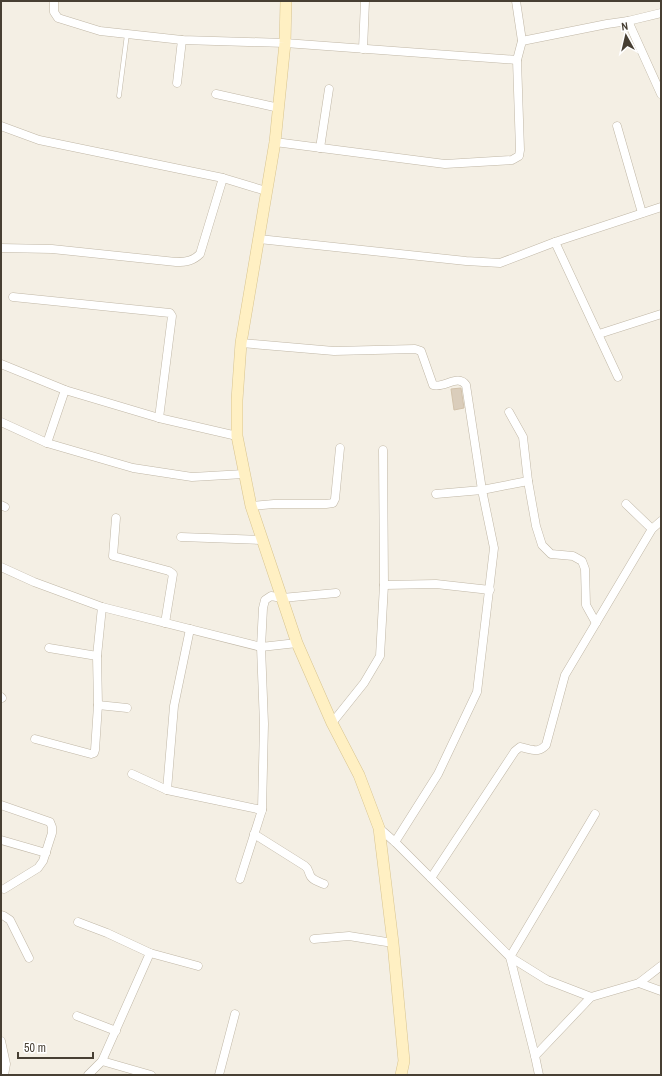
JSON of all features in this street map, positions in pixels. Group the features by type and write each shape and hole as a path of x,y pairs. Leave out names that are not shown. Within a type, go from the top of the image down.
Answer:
{"main road":[{"path":"286,1 285,43 275,142 241,343 237,400 237,436 251,506 297,643 332,723 359,775 379,828 393,942 404,1060 401,1075"}],"street":[{"path":"54,1 54,12 58,18 100,31 182,40 285,43 517,60"},
{"path":"363,49 365,1"},
{"path":"275,142 445,164 512,160 519,156 517,60 522,41 516,1"},
{"path":"522,41 661,14"},
{"path":"628,21 661,94"},
{"path":"177,83 182,40"},
{"path":"320,148 329,89"},
{"path":"216,94 278,108"},
{"path":"1,126 39,140 223,178 266,191"},
{"path":"617,126 642,213"},
{"path":"1,248 52,249 176,262 185,262 195,259 200,254 223,178"},
{"path":"259,239 466,261 500,263 555,242 661,207"},
{"path":"555,242 618,377"},
{"path":"13,297 170,313 172,316 159,418"},
{"path":"599,334 661,314"},
{"path":"241,343 334,351 415,349 421,351 433,385 437,386 459,380 464,381 466,385 482,490 494,548 478,692 438,774 395,842"},
{"path":"1,364 64,390 159,418 237,436"},
{"path":"47,443 64,390"},
{"path":"509,412 523,437 528,481 536,526 542,544 551,554 573,556 582,561 585,569 586,605 596,623"},
{"path":"1,422 47,443 133,468 192,477 244,474"},
{"path":"251,506 333,503 335,499 340,448"},
{"path":"332,723 364,683 380,656 384,585 384,450"},
{"path":"436,494 482,490 528,481"},
{"path":"626,504 652,529"},
{"path":"116,518 113,556 170,571 173,574 165,623"},
{"path":"431,878 515,751 520,747 537,750 542,749 546,745 565,675 652,529 661,521"},
{"path":"181,537 262,540"},
{"path":"1,568 102,607 165,623 261,647 297,643"},
{"path":"384,585 436,584 490,590"},
{"path":"240,879 262,810 264,724 261,647 263,608 265,600 272,596 282,598 336,593"},
{"path":"35,739 91,754 94,753 98,705 97,656 102,607"},
{"path":"167,790 174,706 190,629"},
{"path":"50,648 97,656"},
{"path":"98,705 127,708"},
{"path":"132,774 167,790 262,810"},
{"path":"1,806 50,822 52,827 52,833 46,853 38,868 4,889"},
{"path":"539,1075 536,1056 510,957 595,814"},
{"path":"379,828 395,842 510,957 547,980 591,997"},
{"path":"254,834 306,866 312,879 324,884"},
{"path":"1,840 46,853"},
{"path":"1,915 10,920 30,958"},
{"path":"78,922 107,933 150,954 198,966"},
{"path":"314,939 349,936 393,942"},
{"path":"88,1075 102,1061 150,954"},
{"path":"536,1056 591,997 639,983 661,966"},
{"path":"639,983 661,991"},
{"path":"219,1075 235,1014"},
{"path":"77,1016 116,1031"},
{"path":"1,1041 6,1064 4,1075"},
{"path":"102,1061 151,1075"}],"lane":[{"path":"119,96 127,34"}],"building":[{"path":"461,388 464,408 454,410 451,389"}]}
